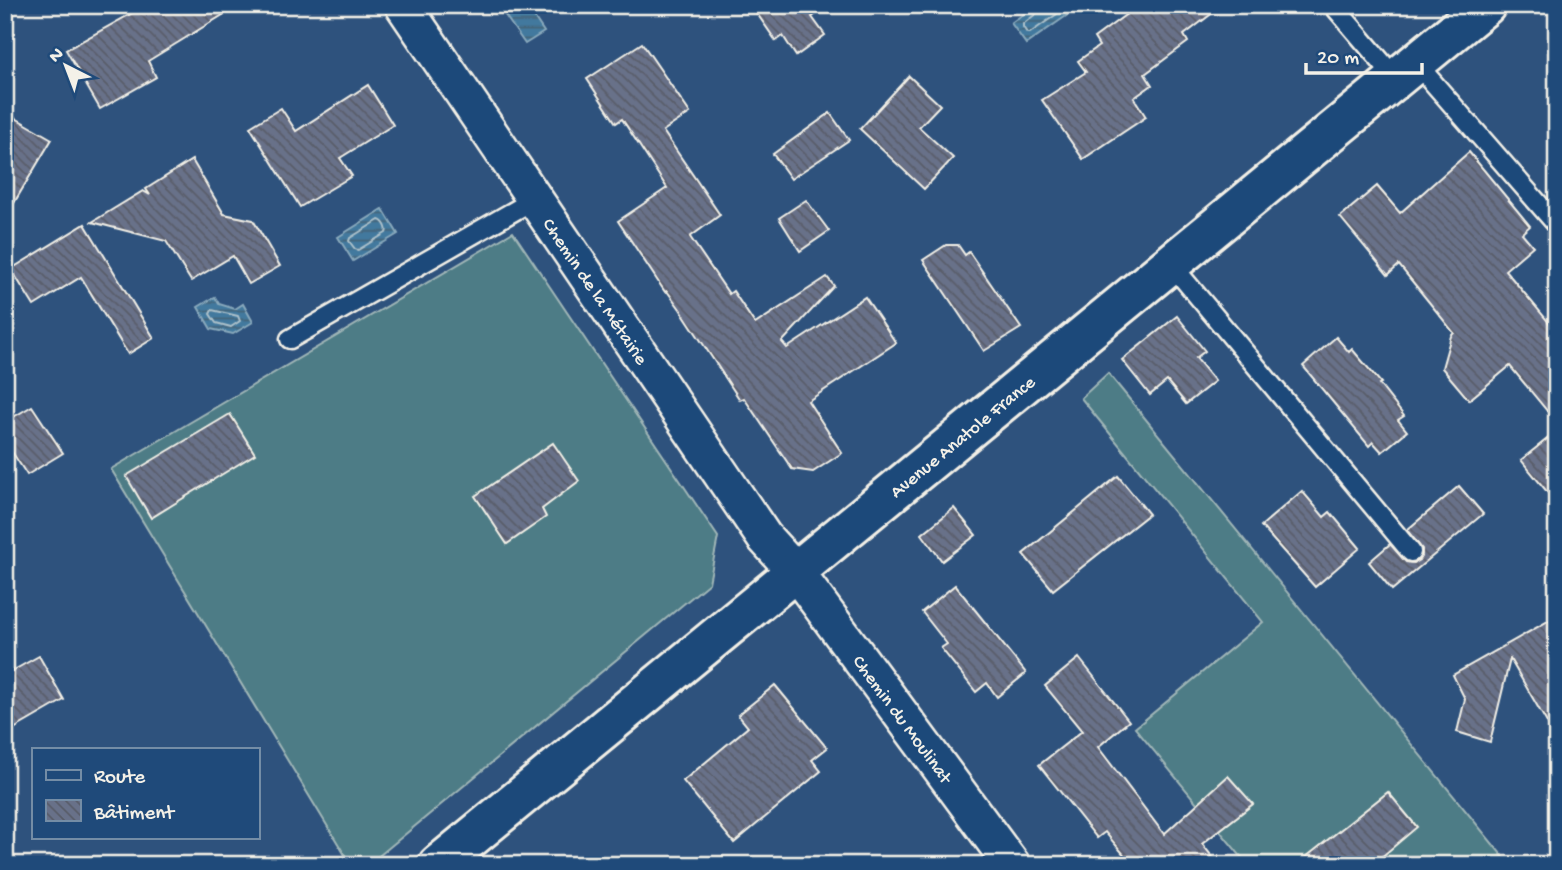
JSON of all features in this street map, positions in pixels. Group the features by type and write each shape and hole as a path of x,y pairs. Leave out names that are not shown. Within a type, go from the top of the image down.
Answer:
{"street":[{"name":"Chemin de la Métairie","path":"403,5 764,537 795,571"},
{"name":"Avenue Anatole France","path":"438,865 1486,5"},
{"name":"Chemin du Moulinat","path":"795,571 1012,865"}],"lane":[{"path":"1333,5 1406,71 1557,225"},
{"path":"290,339 535,199"},
{"path":"1171,264 1411,552"}],"green space":[{"path":"513,232 718,537 709,583 368,865 351,865 111,469"},
{"path":"1108,373 1510,865 1248,865 1135,728 1263,622 1081,398"}],"water":[{"path":"498,5 526,5 544,32 525,44"},
{"path":"1036,5 1063,5 1069,14 1026,44 1011,23"},
{"path":"383,209 398,234 353,261 338,237"},
{"path":"215,297 219,304 235,309 243,304 253,322 233,334 211,329 198,307"}],"building":[{"path":"147,5 239,5 148,61 156,77 100,109 66,50"},
{"path":"751,5 830,5 812,17 825,35 796,56 783,36 776,41"},
{"path":"1139,5 1223,5 1184,35 1188,42 1145,74 1152,85 1134,98 1146,117 1083,159 1042,100 1086,72 1078,61 1099,46 1094,38"},
{"path":"642,43 690,113 663,131 720,215 690,237 729,294 733,291 755,324 827,277 834,286 782,342 787,348 865,297 896,343 808,401 842,453 813,472 792,469 744,398 740,400 618,221 667,188 622,119 616,123 587,79"},
{"path":"909,76 940,105 919,127 953,158 924,189 860,129"},
{"path":"368,85 393,125 340,158 352,176 300,207 250,127 281,108 296,131"},
{"path":"5,112 52,139 5,218"},
{"path":"830,113 849,140 791,179 773,154"},
{"path":"1469,152 1530,226 1522,233 1533,246 1505,270 1557,332 1557,423 1510,366 1469,400 1442,368 1454,333 1399,265 1388,275 1340,217 1377,186 1400,213"},
{"path":"192,160 224,214 253,220 280,266 249,284 233,256 191,281 166,241 92,222 143,191 150,195 146,189"},
{"path":"806,200 829,231 800,251 779,218"},
{"path":"85,224 154,338 128,354 81,277 34,306 11,269"},
{"path":"946,245 958,245 965,255 969,252 1021,328 984,351 923,260"},
{"path":"1177,316 1205,351 1196,358 1215,381 1186,404 1167,381 1150,395 1122,360"},
{"path":"1336,337 1349,352 1352,349 1404,416 1398,420 1407,431 1382,452 1373,442 1369,446 1303,366"},
{"path":"32,406 63,453 27,475 5,441 5,422"},
{"path":"230,414 255,454 151,518 126,476"},
{"path":"1557,431 1557,504 1521,460"},
{"path":"553,443 579,481 542,509 546,517 507,544 475,496"},
{"path":"1118,476 1149,514 1053,590 1023,554"},
{"path":"1459,486 1483,514 1392,590 1369,562 1390,544 1406,562 1414,563 1419,560 1422,549 1407,530"},
{"path":"1302,491 1324,517 1330,512 1360,548 1315,587 1261,526"},
{"path":"954,508 976,535 942,561 922,534"},
{"path":"955,585 1026,673 997,697 987,683 976,692 941,648 947,644 922,612"},
{"path":"1557,616 1557,740 1510,659 1490,742 1457,732 1465,699 1453,675"},
{"path":"39,656 64,700 5,734 5,675"},
{"path":"1079,658 1129,721 1098,747 1164,834 1228,776 1253,804 1202,844 1219,865 1130,865 1105,832 1097,838 1039,765 1082,731 1045,686"},
{"path":"775,685 827,748 812,760 821,771 734,843 683,781 748,727 738,715"},
{"path":"1388,792 1417,827 1372,865 1296,865"}]}
